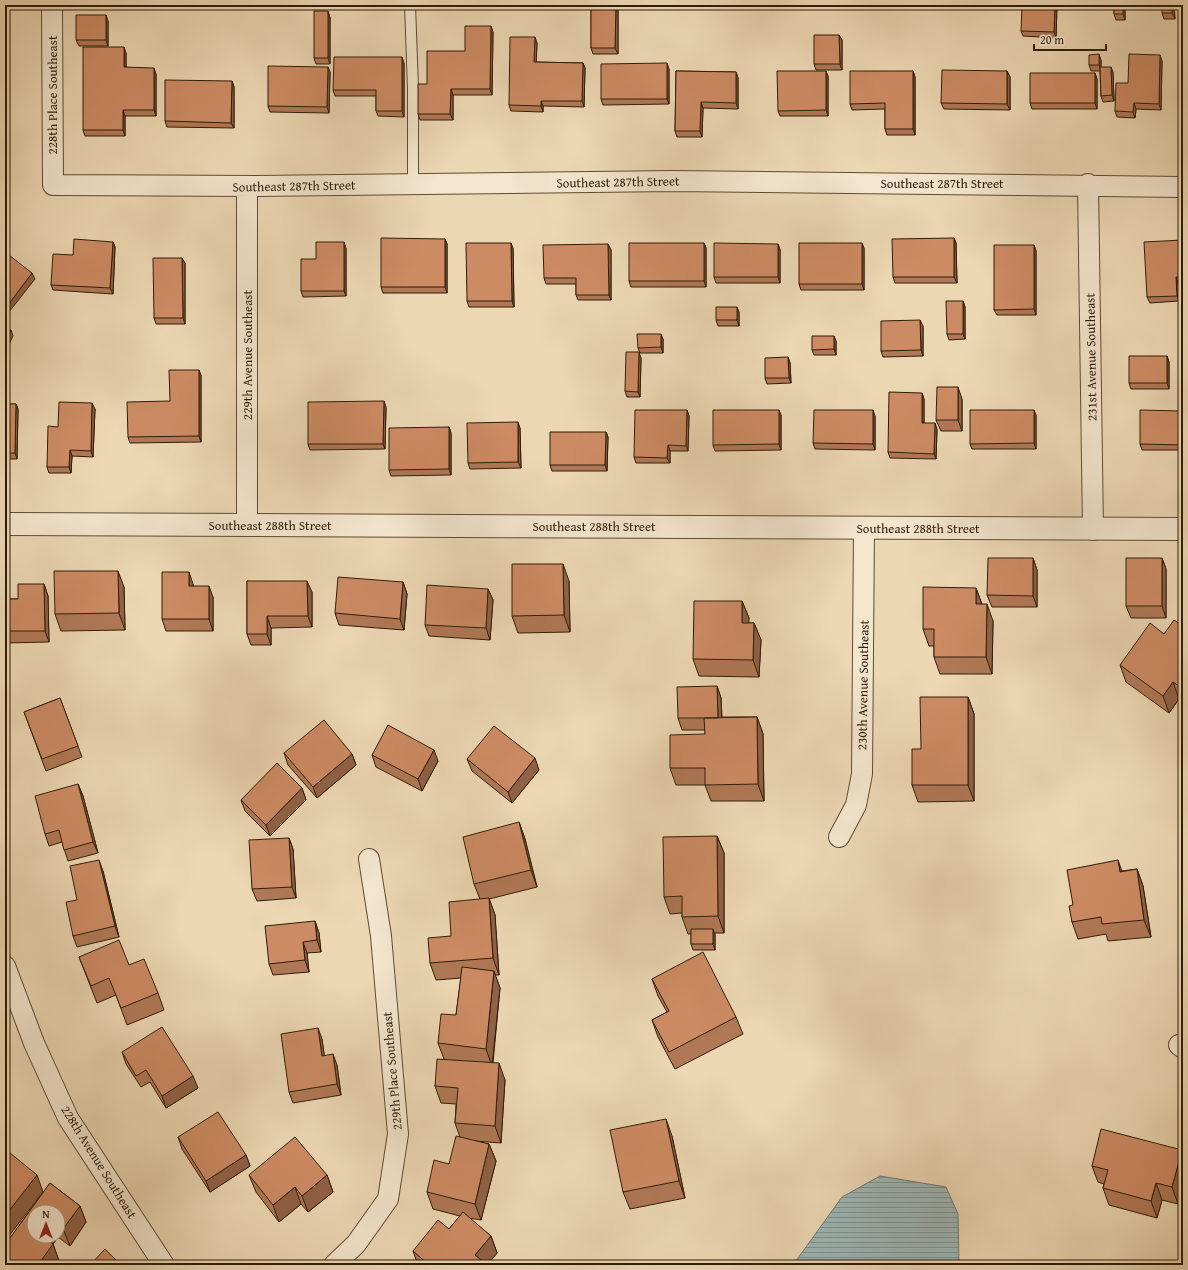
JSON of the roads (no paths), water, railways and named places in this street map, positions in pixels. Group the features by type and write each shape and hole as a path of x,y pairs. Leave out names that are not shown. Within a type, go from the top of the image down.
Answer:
{"street":[{"name":"228th Place Southeast","path":"52,5 53,186"},
{"name":"Southeast 287th Street","path":"53,186 246,186 673,181 1088,184 1183,187"},
{"name":"231st Avenue Southeast","path":"1088,184 1093,530"},
{"name":"229th Avenue Southeast","path":"246,186 247,525"},
{"name":"Southeast 288th Street","path":"5,524 1093,530 1183,529"},
{"name":"230th Avenue Southeast","path":"839,837 856,805 862,774 864,528"},
{"name":"229th Place Southeast","path":"334,1265 356,1244 388,1199 398,1134 381,936 369,859"},
{"name":"228th Avenue Southeast","path":"5,966 34,1043 68,1118 164,1265"}],"lane":[{"path":"410,5 413,89 413,184"}],"water":[{"path":"880,1176 946,1187 958,1214 959,1265 793,1265 842,1197"}]}
